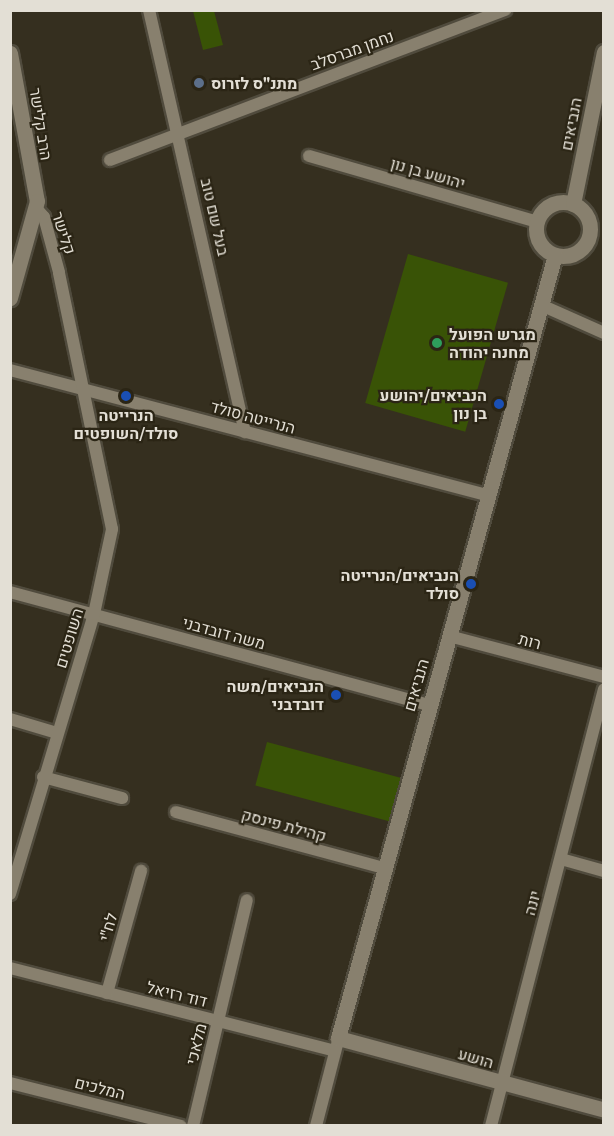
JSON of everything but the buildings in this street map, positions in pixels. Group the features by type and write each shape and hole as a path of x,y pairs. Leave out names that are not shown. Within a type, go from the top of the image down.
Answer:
{"street":[{"name":"בעל שם טוב","path":"149,10 244,432"},
{"name":"נחמן מברסלב","path":"110,160 489,13 505,10"},
{"name":"הנביאים","path":"573,204 599,94 603,52"},
{"name":"הרב קלישר","path":"10,53 36,204"},
{"name":"יהושע בן נון","path":"309,156 537,222"},
{"name":"קלישר","path":"36,204 44,218 59,272 79,388"},
{"path":"10,298 36,204"},
{"path":"573,204 596,225 580,250 555,255 538,239 537,222 548,207 573,204"},
{"name":"הנביאים","path":"316,1125 384,868 555,255"},
{"path":"541,305 603,333"},
{"name":"הנרייטה סולד","path":"10,370 488,495"},
{"name":"השופטים","path":"10,894 43,777 94,614 112,529 79,388"},
{"name":"משה דובדבני","path":"10,592 429,705"},
{"name":"רות","path":"449,636 603,677"},
{"name":"יונה","path":"491,1125 603,689"},
{"path":"10,719 57,733"},
{"path":"43,777 122,798"},
{"name":"קהילת פינסק","path":"177,813 384,868"},
{"path":"561,859 603,871"},
{"name":"לח\"י","path":"107,993 141,871"},
{"name":"מלאכי","path":"192,1125 247,900"},
{"name":"דוד רזיאל","path":"10,968 218,1021 337,1045"},
{"name":"הושע","path":"337,1045 603,1110"},
{"name":"המלכים","path":"10,1083 181,1125"}],"green space":[{"path":"193,11 214,11 223,45 203,50"},
{"name":"מגרש הפועל מחנה יהודה","path":"408,254 508,283 465,432 365,403"},
{"path":"267,742 409,780 397,824 255,785"}],"place":[{"name":"מתנ\"ס לזרוס","path":"199,83"},
{"name":"מגרש הפועל מחנה יהודה","path":"437,343"},
{"name":"הנרייטה סולד/השופטים","path":"126,396"},
{"name":"הנביאים/יהושע בן נון","path":"499,404"},
{"name":"הנביאים/הנרייטה סולד","path":"471,584"},
{"name":"הנביאים/משה דובדבני","path":"336,695"}]}
